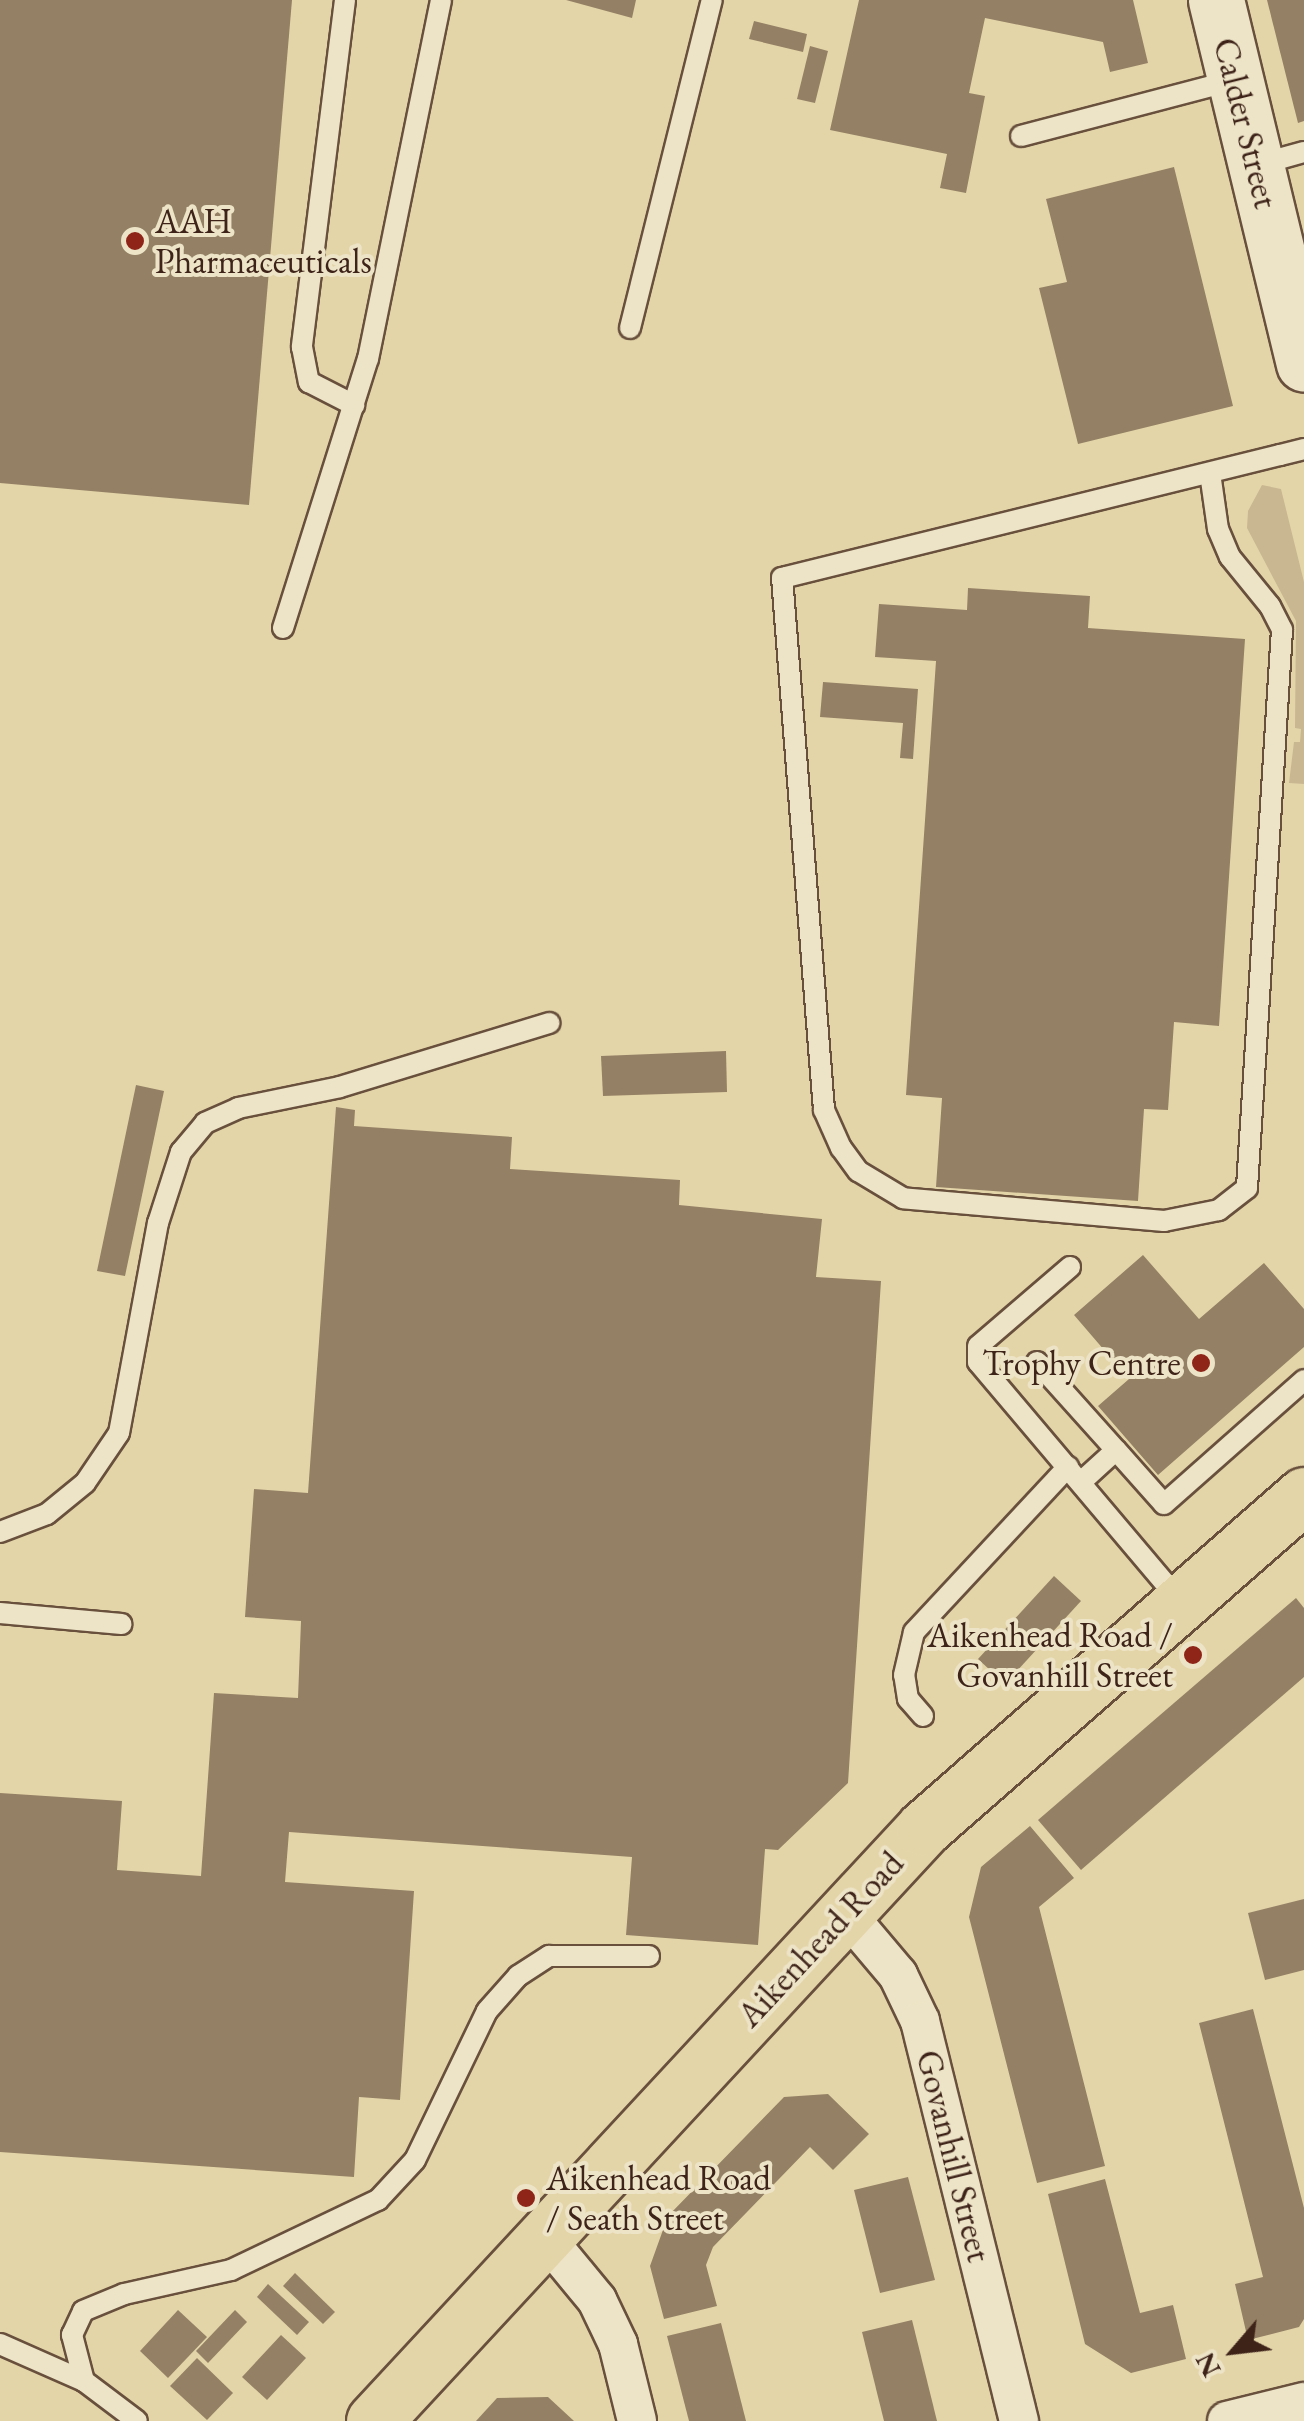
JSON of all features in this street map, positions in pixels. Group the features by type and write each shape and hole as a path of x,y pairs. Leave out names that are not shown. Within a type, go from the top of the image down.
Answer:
{"main road":[{"name":"Calder Street","path":"1216,0 1236,80 1280,159 1304,363"},
{"name":"Aikenhead Road","path":"374,2421 924,1828 1304,1495"}],"street":[{"name":"Govanhill Street","path":"844,1911 898,1975 920,2020 1019,2421"},
{"path":"546,2237 597,2300 618,2344 637,2421"},
{"path":"1228,2421 1304,2402"}],"lane":[{"path":"344,0 302,347 309,382 354,405"},
{"path":"282,628 368,358 442,0"},
{"path":"630,328 712,0"},
{"path":"1021,136 1236,80"},
{"path":"1210,472 1218,529 1230,557 1270,606 1282,630 1247,1188 1219,1210 1164,1220 903,1198 858,1171 824,1110 782,578 1210,472 1304,450"},
{"path":"0,1532 47,1514 84,1483 119,1433 158,1223 181,1152 205,1122 238,1108 340,1087 549,1023"},
{"path":"1070,1267 978,1346 978,1362 1181,1602"},
{"path":"1038,1362 1164,1504 1304,1380"},
{"path":"923,1716 908,1699 904,1675 914,1632 1074,1474 1116,1450"},
{"path":"0,1613 122,1624"},
{"path":"84,2381 72,2335 83,2311 124,2294 231,2270 378,2200 414,2160 486,2011 518,1976 548,1956 649,1956"},
{"path":"0,2344 84,2381 138,2421"}],"shaded area":[{"path":"1262,485 1281,489 1304,582 1304,784 1289,783 1294,742 1300,742 1301,729 1295,728 1296,621 1247,528 1248,511"}],"building":[{"name":"AAH Pharmaceuticals","path":"0,0 292,0 249,505 0,483"},
{"path":"566,0 636,0 632,18"},
{"path":"859,0 1133,0 1148,63 1110,72 1103,42 985,18 969,93 985,96 966,193 940,188 947,154 830,130"},
{"path":"1267,0 1304,0 1304,121 1298,123"},
{"path":"754,21 807,34 803,52 749,39"},
{"path":"810,46 828,51 815,103 797,99"},
{"path":"1174,167 1233,406 1078,444 1039,288 1067,282 1046,199"},
{"path":"968,588 1090,596 1088,628 1245,639 1219,1026 1174,1022 1168,1110 1144,1109 1138,1201 936,1187 942,1098 906,1095 936,661 875,657 879,604 967,610"},
{"path":"823,682 918,689 913,759 900,758 903,723 820,717"},
{"path":"726,1051 727,1092 603,1096 601,1056"},
{"path":"136,1085 164,1091 125,1276 97,1271"},
{"path":"336,1107 355,1110 354,1126 512,1137 510,1169 680,1180 679,1205 822,1219 816,1277 881,1281 848,1783 778,1850 765,1849 758,1945 626,1935 632,1857 289,1832 285,1882 414,1891 400,2100 359,2097 354,2177 0,2152 0,1793 122,1801 117,1870 201,1876 214,1693 298,1698 301,1621 245,1617 254,1489 308,1493"},
{"name":"Trophy Centre","path":"1143,1255 1199,1319 1264,1263 1304,1309 1304,1347 1158,1475 1098,1406 1129,1379 1074,1315"},
{"path":"1054,1576 1081,1601 1005,1684 978,1659"},
{"path":"1296,1598 1304,1608 1304,1677 1081,1870 1038,1820"},
{"path":"1030,1826 1074,1878 1039,1907 1105,2166 1037,2183 969,1917 981,1867"},
{"path":"1304,1899 1304,1970 1265,1980 1248,1913"},
{"path":"1253,2009 1304,2208 1304,2319 1299,2327 1248,2340 1235,2284 1263,2277 1199,2023"},
{"path":"828,2094 869,2134 833,2170 810,2147 713,2247 706,2265 717,2306 664,2319 650,2266 668,2216 784,2097"},
{"path":"908,2177 935,2280 880,2293 854,2190"},
{"path":"1105,2179 1140,2313 1173,2305 1186,2359 1131,2373 1085,2344 1048,2194"},
{"path":"295,2273 335,2312 323,2324 283,2286"},
{"path":"268,2284 309,2322 297,2335 257,2297"},
{"path":"178,2310 207,2337 168,2378 140,2351"},
{"path":"235,2310 247,2322 208,2363 196,2351"},
{"path":"912,2320 937,2421 884,2421 862,2332"},
{"path":"721,2323 746,2421 689,2421 667,2336"},
{"path":"281,2335 306,2358 267,2400 242,2377"},
{"path":"197,2358 233,2393 207,2420 170,2386"},
{"path":"548,2397 574,2421 476,2421 497,2398"}],"place":[{"name":"AAH Pharmaceuticals","path":"135,241"},
{"name":"Trophy Centre","path":"1201,1363"},
{"name":"Aikenhead Road / Govanhill Street","path":"1193,1655"},
{"name":"Aikenhead Road / Seath Street","path":"526,2198"}]}
